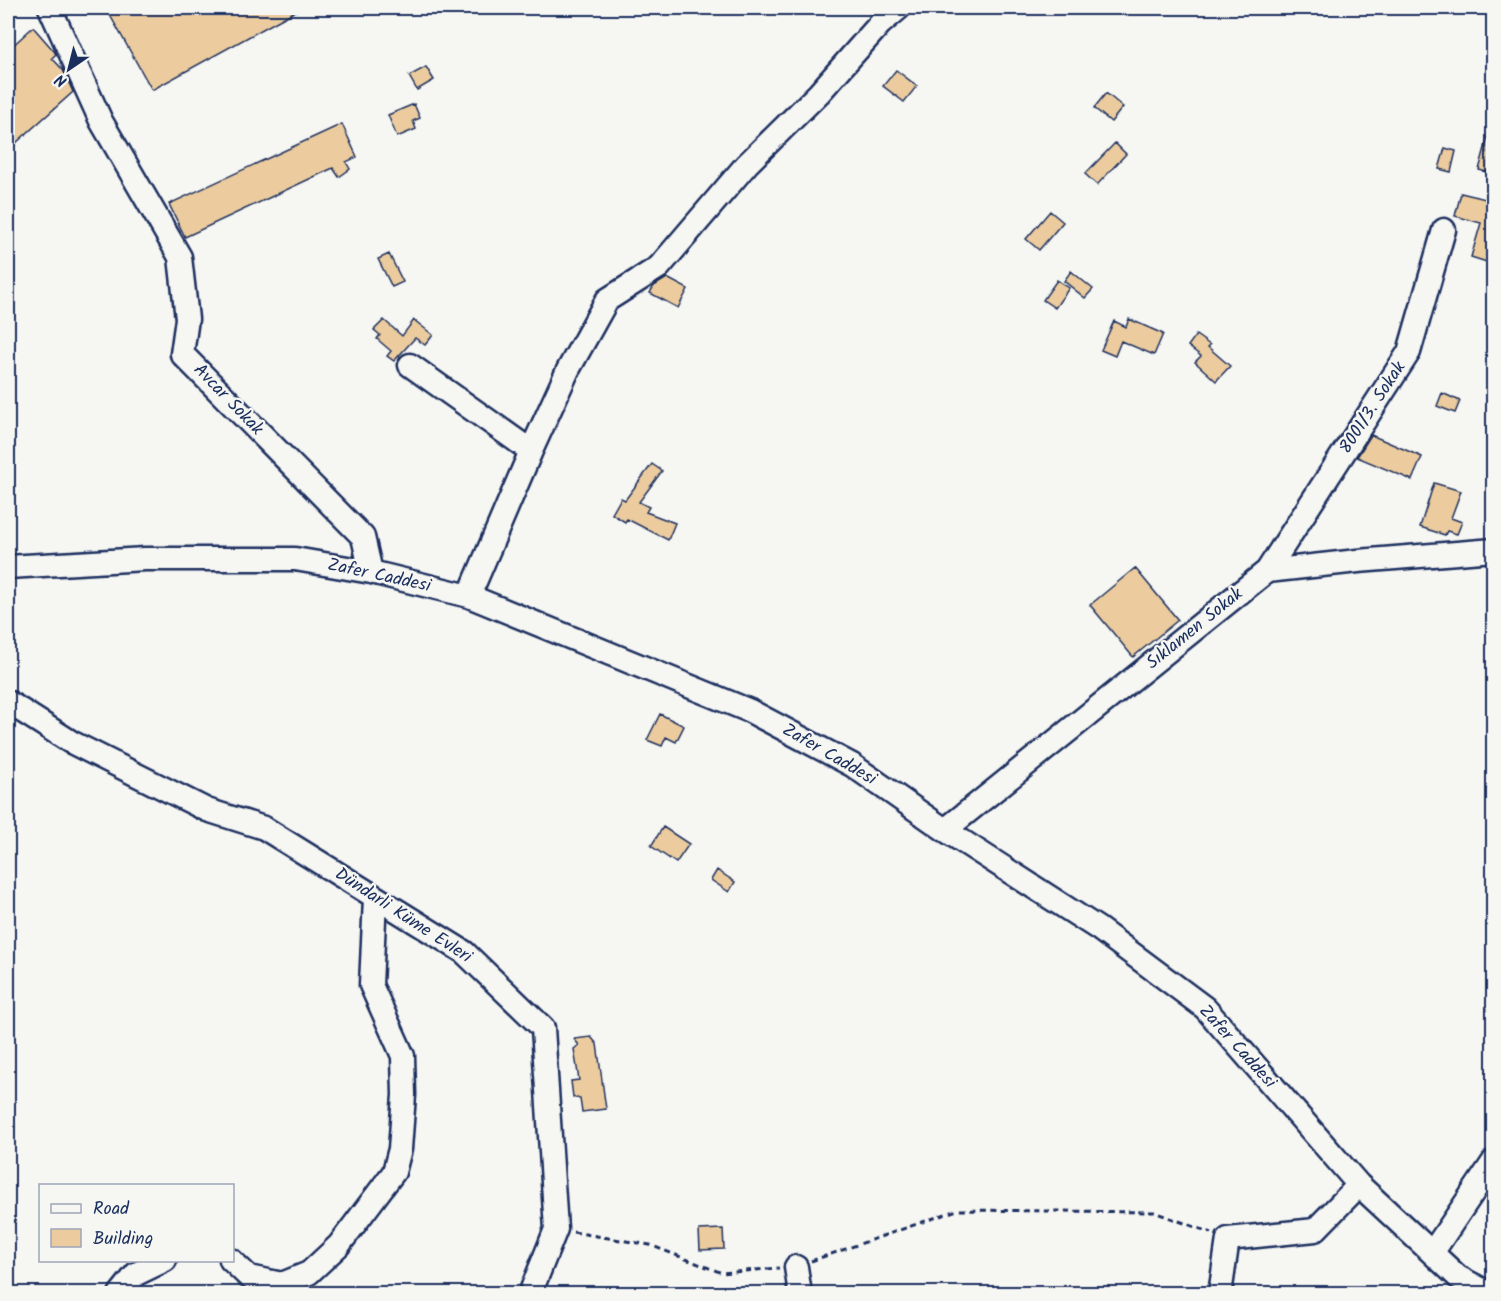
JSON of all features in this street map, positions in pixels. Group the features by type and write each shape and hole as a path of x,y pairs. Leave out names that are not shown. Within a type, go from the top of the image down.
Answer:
{"street":[{"name":"Avcar Sokak","path":"50,8 101,120 180,257 187,319 182,354 363,537 370,572"},
{"path":"469,596 568,370 607,300 659,267 747,164 819,93 880,24 899,8"},
{"name":"8001/3. Sokak","path":"1267,572 1409,352 1444,230"},
{"path":"410,365 531,451"},
{"path":"1267,572 1358,561 1494,550"},
{"name":"Zafer Caddesi","path":"8,567 145,559 295,559 370,572 469,596 750,711 852,765 945,830 1099,929 1205,1008 1359,1185 1458,1277 1490,1293"},
{"name":"Sıklamen Sokak","path":"945,830 1267,572"},
{"name":"Dündarli Küme Evleri","path":"8,702 71,742 207,810 264,828 464,952 543,1028 556,1229 530,1293"},
{"path":"233,1262 249,1277 282,1284 309,1273 339,1245 394,1172 400,1149 402,1127 403,1056 371,985 375,898"},
{"path":"1432,1253 1494,1161"},
{"path":"1220,1293 1228,1239 1315,1230 1359,1185"},
{"path":"120,1293 136,1274 161,1262"},
{"path":"796,1267 800,1293"}],"path":[{"path":"556,1229 651,1245 722,1273 796,1267 957,1210 1154,1212 1228,1239"}],"building":[{"path":"106,8 301,8 152,90"},
{"path":"33,27 56,54 52,58 63,70 73,92 8,150 8,50"},
{"path":"426,67 434,80 417,90 409,76"},
{"path":"896,70 917,86 904,102 883,86"},
{"path":"1106,93 1123,107 1111,122 1094,108"},
{"path":"414,104 420,118 413,121 416,129 397,137 388,115"},
{"path":"342,124 357,157 346,162 350,169 339,177 333,168 185,237 169,204"},
{"path":"1490,129 1494,129 1494,174 1479,170"},
{"path":"1115,143 1126,154 1097,185 1085,174"},
{"path":"1445,148 1456,151 1451,172 1439,169"},
{"path":"1461,193 1494,201 1494,251 1490,263 1471,257 1481,223 1455,216"},
{"path":"1050,211 1063,222 1039,250 1026,239"},
{"path":"389,254 403,282 392,287 378,259"},
{"path":"1071,271 1093,289 1085,298 1064,281"},
{"path":"667,278 688,289 678,308 650,293 654,286"},
{"path":"1057,280 1069,288 1055,308 1043,300"},
{"path":"1129,319 1163,334 1154,355 1121,341 1115,356 1101,350 1114,321 1126,327"},
{"path":"384,320 402,336 414,320 433,335 425,345 415,338 394,361 387,356 391,351 377,339 380,335 374,330"},
{"path":"1196,335 1210,345 1208,347 1230,366 1216,381 1195,362 1201,356 1188,346"},
{"path":"1442,393 1460,401 1455,413 1437,406"},
{"path":"1371,435 1422,457 1412,480 1357,457"},
{"path":"652,464 662,471 639,502 649,507 646,512 675,523 668,540 612,514 621,498 625,500"},
{"path":"1434,483 1461,491 1451,518 1462,522 1457,534 1447,531 1445,535 1420,527"},
{"path":"1135,568 1178,620 1133,657 1090,605"},
{"path":"660,714 684,726 676,742 666,737 662,746 647,740"},
{"path":"663,827 689,844 676,863 651,846"},
{"path":"717,870 735,882 729,892 711,880"},
{"path":"591,1037 597,1044 606,1109 582,1112 580,1099 573,1097 571,1081 579,1080 574,1049 579,1045 574,1039"},
{"path":"723,1229 724,1249 700,1250 699,1230"}]}
